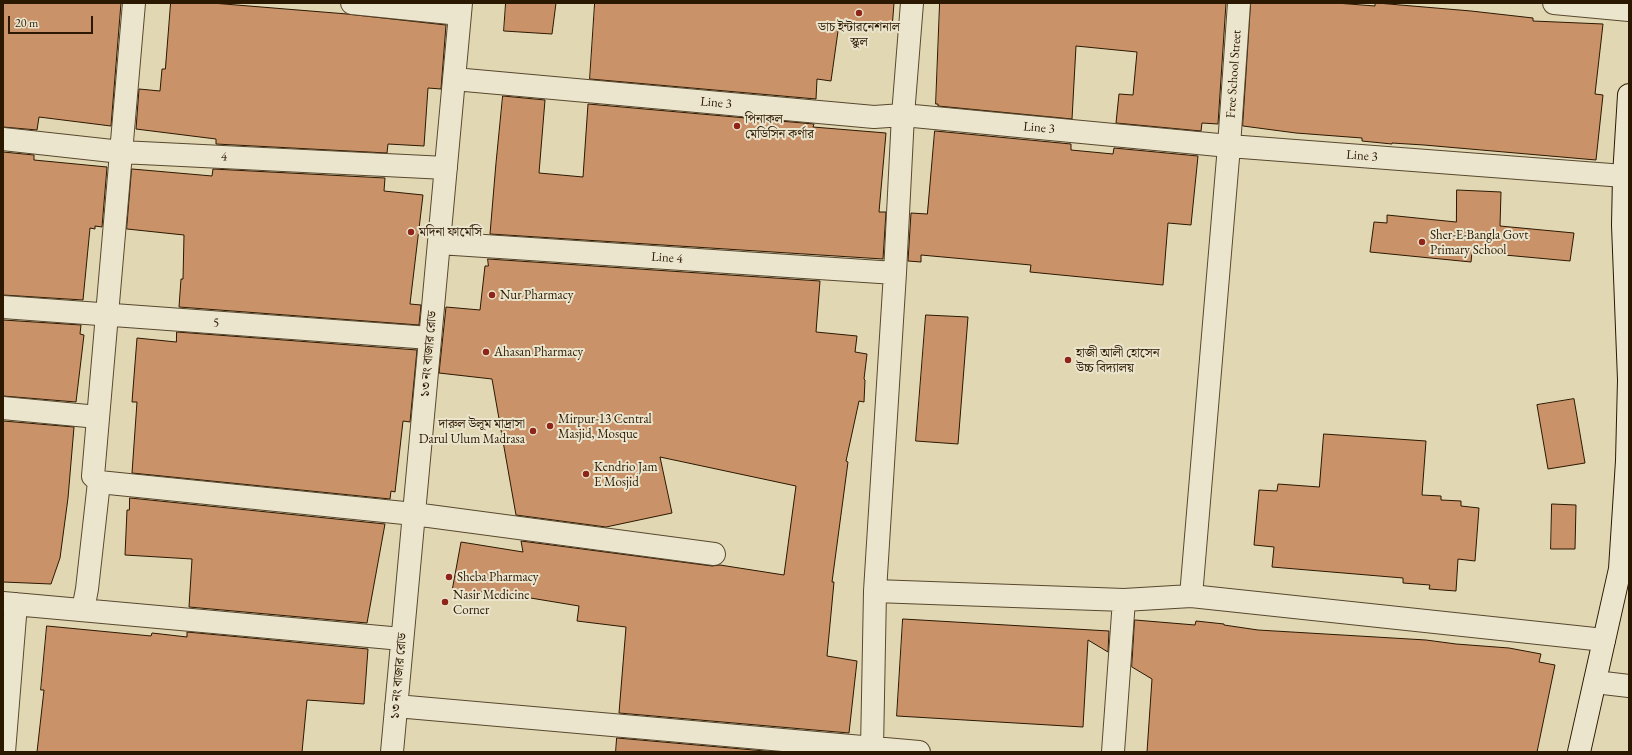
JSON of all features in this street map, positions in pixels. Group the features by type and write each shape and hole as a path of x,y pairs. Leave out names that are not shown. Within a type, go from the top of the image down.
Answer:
{"street":[{"path":"134,3 93,476 99,482 414,514 714,554"},
{"path":"352,3 460,8"},
{"path":"872,749 875,591 895,274 903,115 912,3"},
{"name":"Free School Street","path":"1191,596 1229,146 1239,3"},
{"path":"1554,3 1629,10"},
{"name":"১৩ নং বাজার রোড","path":"392,752 460,8"},
{"name":"Line 3","path":"454,80 874,117 903,115 1229,146 1624,176"},
{"path":"1579,752 1604,640 1624,570 1629,380 1624,176 1629,95"},
{"name":"4","path":"3,139 122,152 446,168"},
{"name":"Line 4","path":"439,243 895,274"},
{"name":"5","path":"3,307 430,338"},
{"path":"3,408 98,417"},
{"path":"83,610 87,589 99,482"},
{"path":"875,591 1124,600 1191,596 1604,640"},
{"path":"1113,752 1124,600"},
{"path":"4,752 9,604 402,639"},
{"path":"1595,682 1629,686"},
{"path":"396,706 785,746 919,752"}],"building":[{"path":"3,3 121,3 111,126 39,117 37,130 3,127"},
{"path":"171,3 212,3 347,14 446,25 441,89 428,88 424,146 388,144 387,153 216,144 216,139 136,129 139,89 160,91 162,69 165,69"},
{"path":"506,3 556,3 552,34 504,31"},
{"path":"595,3 894,3 892,29 839,24 831,81 817,79 816,99 590,79"},
{"path":"940,3 1226,3 1218,124 1202,123 1201,131 1116,123 1119,94 1133,95 1137,52 1076,46 1072,119 938,106 938,104 936,104"},
{"path":"1251,3 1336,3 1375,6 1375,3 1377,3 1533,18 1533,21 1603,24 1595,94 1603,95 1596,160 1424,145 1392,144 1362,141 1362,138 1296,133 1243,126"},
{"path":"503,96 545,100 539,173 583,177 588,104 814,124 813,127 886,133 879,212 886,212 883,259 490,234"},
{"path":"935,131 1071,144 1071,150 1113,154 1114,148 1198,156 1191,225 1168,223 1163,285 1030,272 1031,265 921,255 921,262 908,261 911,213 927,214"},
{"path":"3,152 34,155 34,160 107,167 102,227 95,226 95,229 90,228 83,300 3,295"},
{"path":"132,169 212,176 213,169 385,178 384,191 423,195 410,304 421,305 419,325 179,307 181,279 183,279 184,235 127,229"},
{"path":"1457,190 1501,192 1500,226 1574,233 1570,261 1472,252 1471,262 1370,252 1374,222 1387,223 1387,215 1456,222"},
{"path":"488,259 820,281 816,332 857,336 855,352 867,354 864,379 864,402 859,401 846,461 848,462 832,582 834,582 827,656 857,661 849,733 619,713 626,627 577,621 579,606 482,590 481,595 452,591 461,542 523,552 521,541 712,566 720,565 784,575 796,486 660,457 672,513 606,527 516,515 492,379 439,373 446,307 480,310 485,266 488,266"},
{"path":"926,315 968,317 958,444 916,441"},
{"path":"3,320 81,325 80,334 84,335 76,402 3,396"},
{"path":"177,332 417,350 410,422 403,421 395,492 391,491 390,499 132,473 137,402 132,402 137,338 176,342"},
{"path":"1574,399 1585,463 1548,469 1537,405"},
{"path":"3,421 74,427 68,498 60,558 51,584 3,582"},
{"path":"1324,434 1426,441 1422,495 1441,496 1441,500 1461,501 1461,506 1479,508 1475,561 1458,559 1456,591 1429,589 1430,585 1403,583 1403,578 1272,567 1274,547 1254,545 1259,490 1277,491 1278,484 1319,487"},
{"path":"130,498 385,524 367,623 189,607 192,559 125,555 127,510 129,510"},
{"path":"1552,504 1576,505 1575,549 1551,549"},
{"path":"903,619 1109,631 1108,652 1088,640 1083,727 897,716"},
{"path":"1135,620 1195,625 1196,621 1258,630 1426,640 1509,648 1541,654 1539,662 1555,665 1537,752 1147,752 1152,679 1132,667"},
{"path":"47,626 151,636 152,633 187,637 187,632 368,649 364,704 307,700 302,752 37,752 44,690 41,690"},
{"path":"617,738 776,752 616,752"}],"place":[{"name":"ডাচ ইন্টারনেশনাল স্কুল","path":"859,13"},
{"name":"পিনাকল মেডিসিন কর্ণার","path":"737,126"},
{"name":"মদিনা ফার্মেসি","path":"411,232"},
{"name":"Sher-E-Bangla Govt Primary School","path":"1422,242"},
{"name":"Nur Pharmacy","path":"492,295"},
{"name":"Ahasan Pharmacy","path":"486,352"},
{"name":"হাজী আলী হোসেন উচ্চ বিদ্যালয়","path":"1068,360"},
{"name":"Mirpur-13 Central Masjid, Mosque","path":"550,426"},
{"name":"দারুল উলূম মাদ্রাসা Darul Ulum Madrasa","path":"533,431"},
{"name":"Kendrio Jam E Mosjid","path":"586,474"},
{"name":"Sheba Pharmacy","path":"449,577"},
{"name":"Nasir Medicine Corner","path":"445,602"}]}
